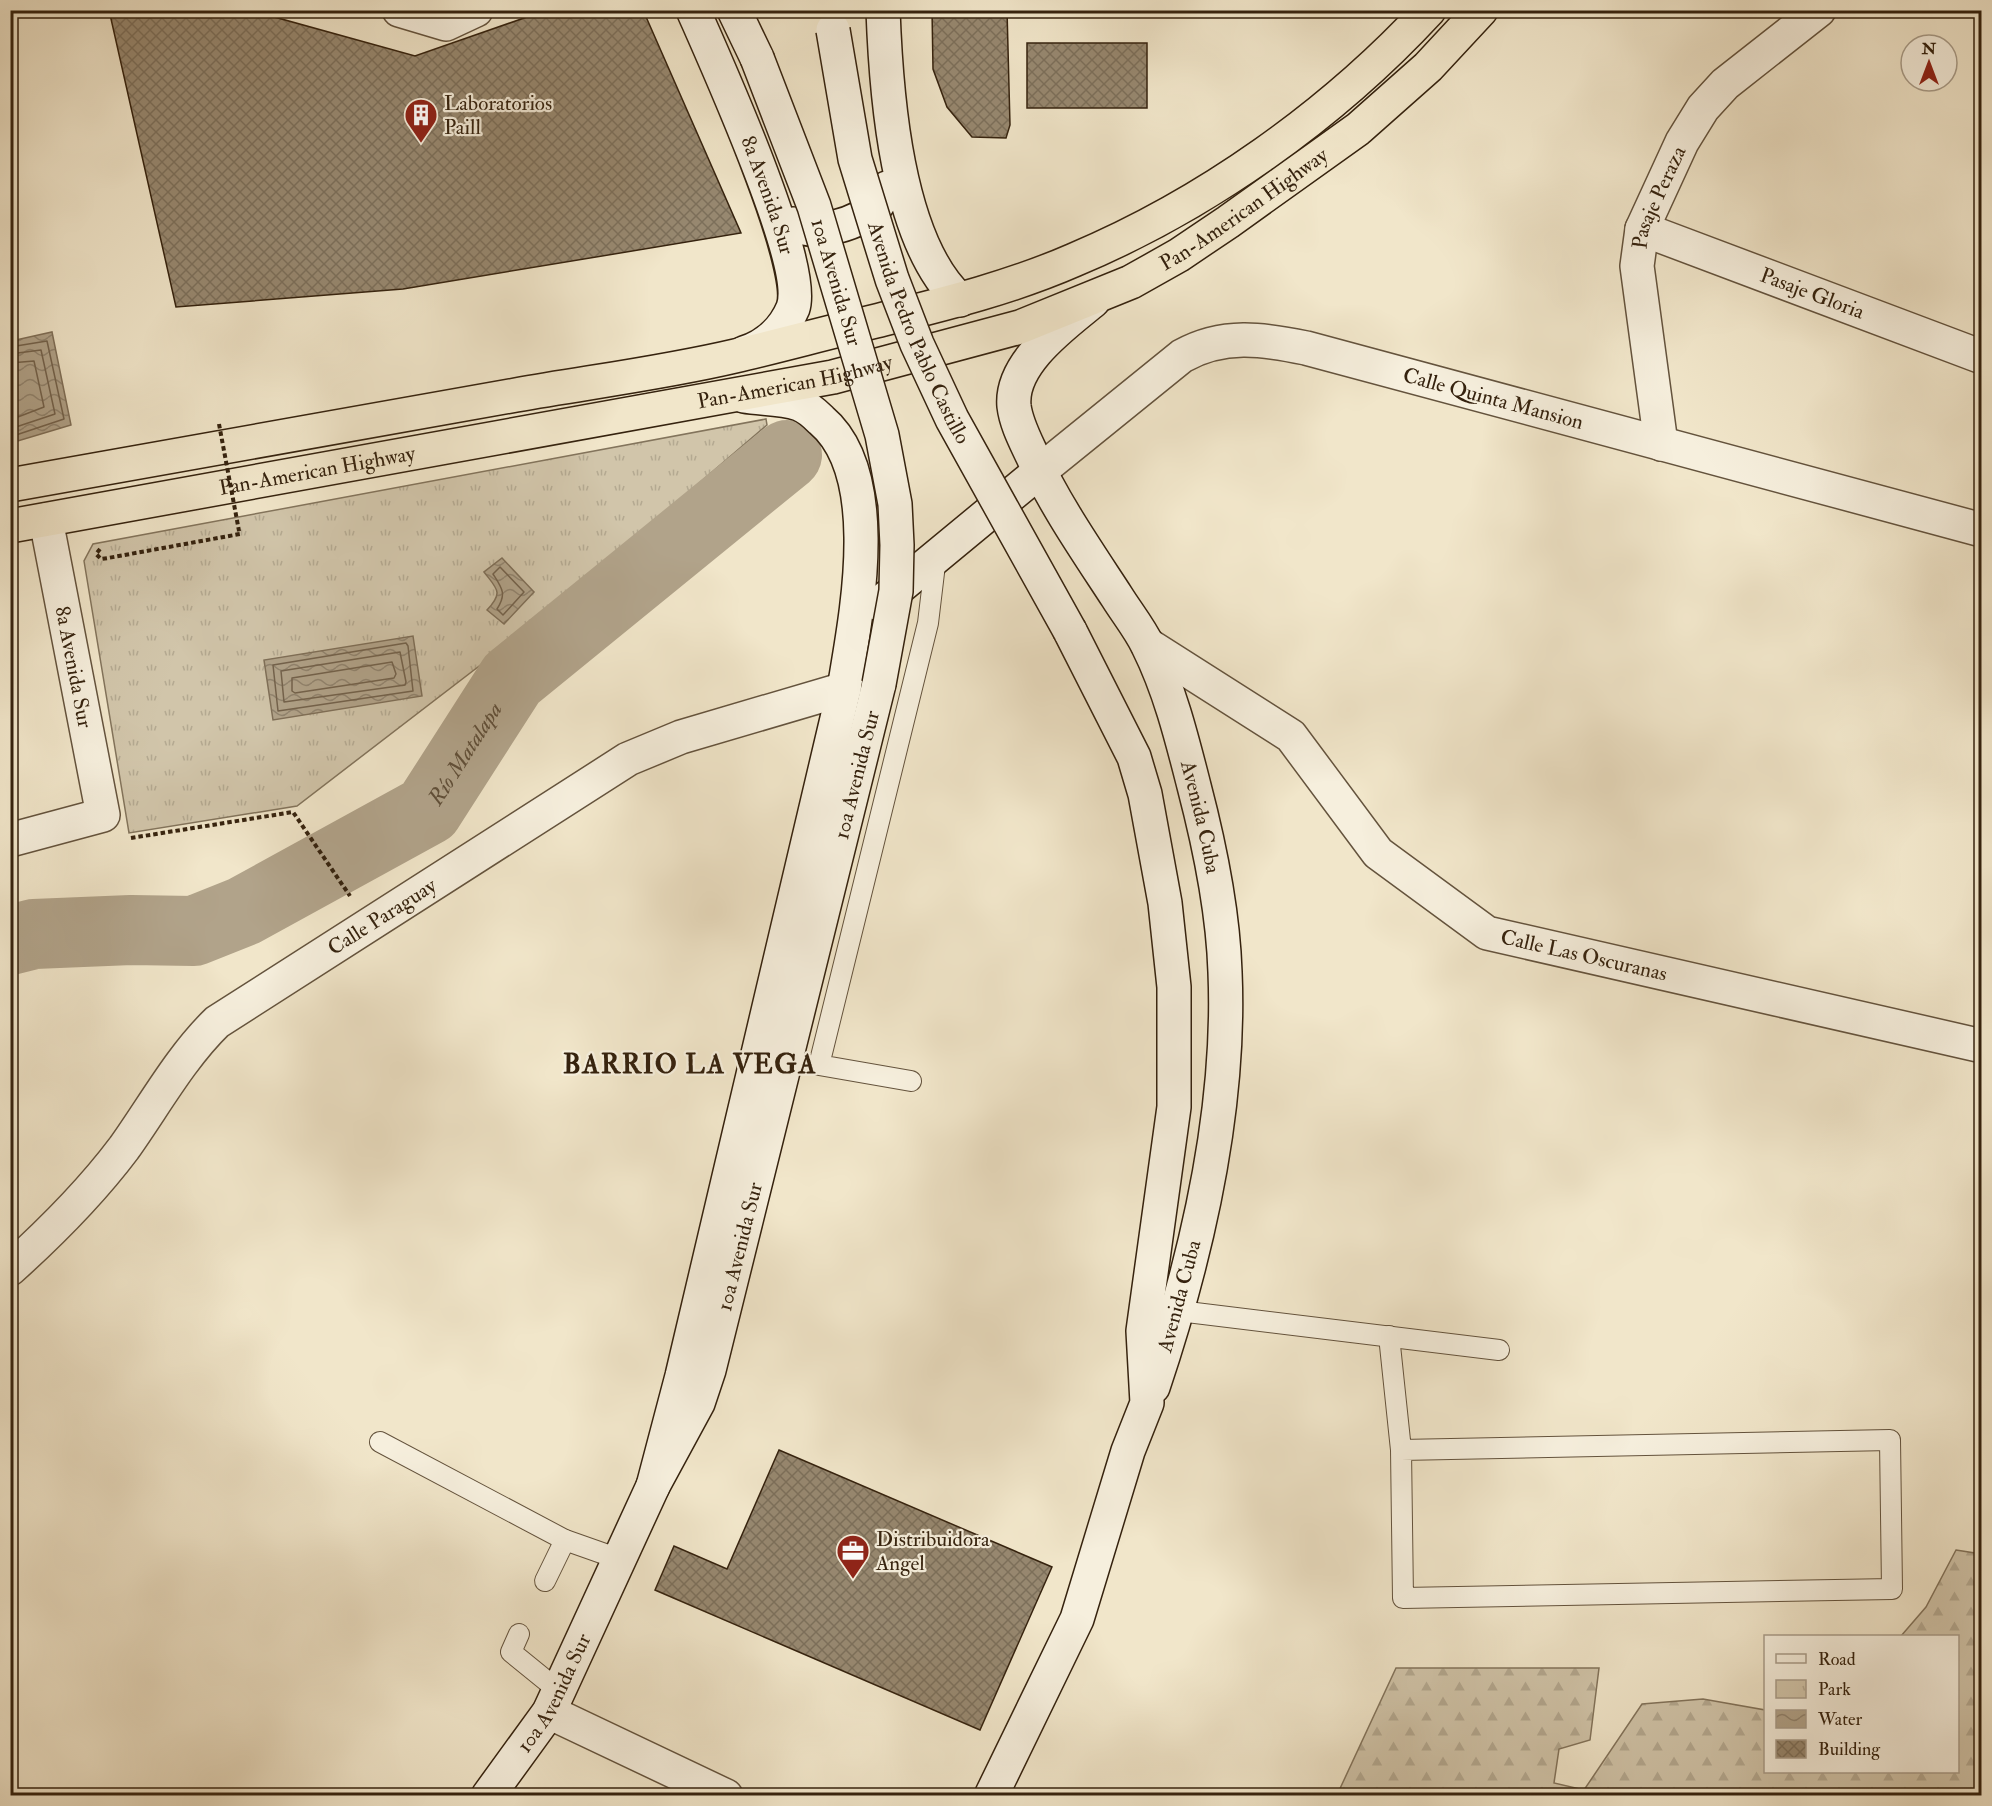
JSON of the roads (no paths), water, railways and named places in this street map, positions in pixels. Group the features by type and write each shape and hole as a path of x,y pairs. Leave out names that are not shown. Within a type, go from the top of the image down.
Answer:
{"highway":[{"name":"Pan-American Highway","path":"10,485 732,357 960,300 1072,262 1168,215 1221,183 1289,134 1401,40 1429,10"},
{"name":"Pan-American Highway","path":"10,526 833,377 1020,327 1098,298 1179,255 1286,182 1358,129 1428,67 1481,10"}],"street":[{"path":"399,10 446,24 476,10"},
{"name":"8a Avenida Sur","path":"693,10 766,190 792,268 795,284 793,307 768,343 732,357"},
{"name":"10a Avenida Sur","path":"488,1796 554,1701 653,1486 698,1403 709,1370 879,684 896,591 895,504 884,444 810,196 756,58 734,10"},
{"name":"Avenida Pedro Pablo Castillo","path":"883,10 885,84 893,139 906,191 927,256 944,283 960,300"},
{"name":"Pasaje Peraza","path":"1661,444 1637,266 1642,229 1682,142 1703,108 1725,84 1819,10"},
{"name":"Avenida Pedro Pablo Castillo","path":"832,20 855,159 892,279 917,344 952,419 1070,631"},
{"path":"766,190 787,222 802,229 830,228 848,222 877,204 887,188 893,139"},
{"name":"Pasaje Gloria","path":"1642,229 1982,357"},
{"name":"Avenida Cuba","path":"991,1796 1077,1619 1128,1451 1179,1311 1204,1200 1224,1063 1225,971 1214,876 1202,816 1172,708 1148,645 1040,471 1017,418 1014,403 1016,388 1028,361 1057,331 1098,298"},
{"name":"Calle Quinta Mansion","path":"855,624 1182,356 1209,343 1238,338 1274,341 1306,348 1661,444 1980,524"},
{"name":"10a Avenida Sur","path":"653,1486 844,689 855,624 862,543 861,524 850,466 832,429 799,404 738,395"},
{"name":"8a Avenida Sur","path":"10,840 103,815 46,520"},
{"name":"Avenida Cuba","path":"1070,631 1134,757 1145,794 1166,903 1174,987 1174,1107 1143,1331 1147,1403"},
{"name":"Calle Las Oscuranas","path":"1148,645 1291,736 1377,853 1487,933 1982,1046"},
{"name":"Calle Paraguay","path":"10,1269 49,1234 109,1165 193,1049 217,1022 627,759 681,737 844,689"},
{"path":"554,1701 726,1796"}],"lane":[{"path":"911,1081 819,1065 928,623 936,556"},
{"path":"1179,1311 1499,1350"},
{"path":"1389,1336 1401,1449 1403,1598 1892,1588 1890,1440 1401,1449"},
{"path":"380,1442 565,1540 619,1559"},
{"path":"545,1581 565,1540"},
{"path":"519,1634 511,1652 554,1701"}],"water":[{"path":"52,332 71,425 11,443 11,341"},
{"path":"502,558 534,592 504,624 487,610 496,599 497,591 484,572"},
{"path":"413,636 422,696 273,720 264,660"}],"waterway":[{"name":"Río Matalapa","path":"10,940 34,934 131,930 194,931 244,911 428,810 512,679 787,455"}],"place":[{"name":"Laboratorios Paill","path":"421,144"},
{"name":"Distribuidora Angel","path":"853,1580"}],"district":[{"name":"BARRIO LA VEGA","path":"690,1064"}]}
